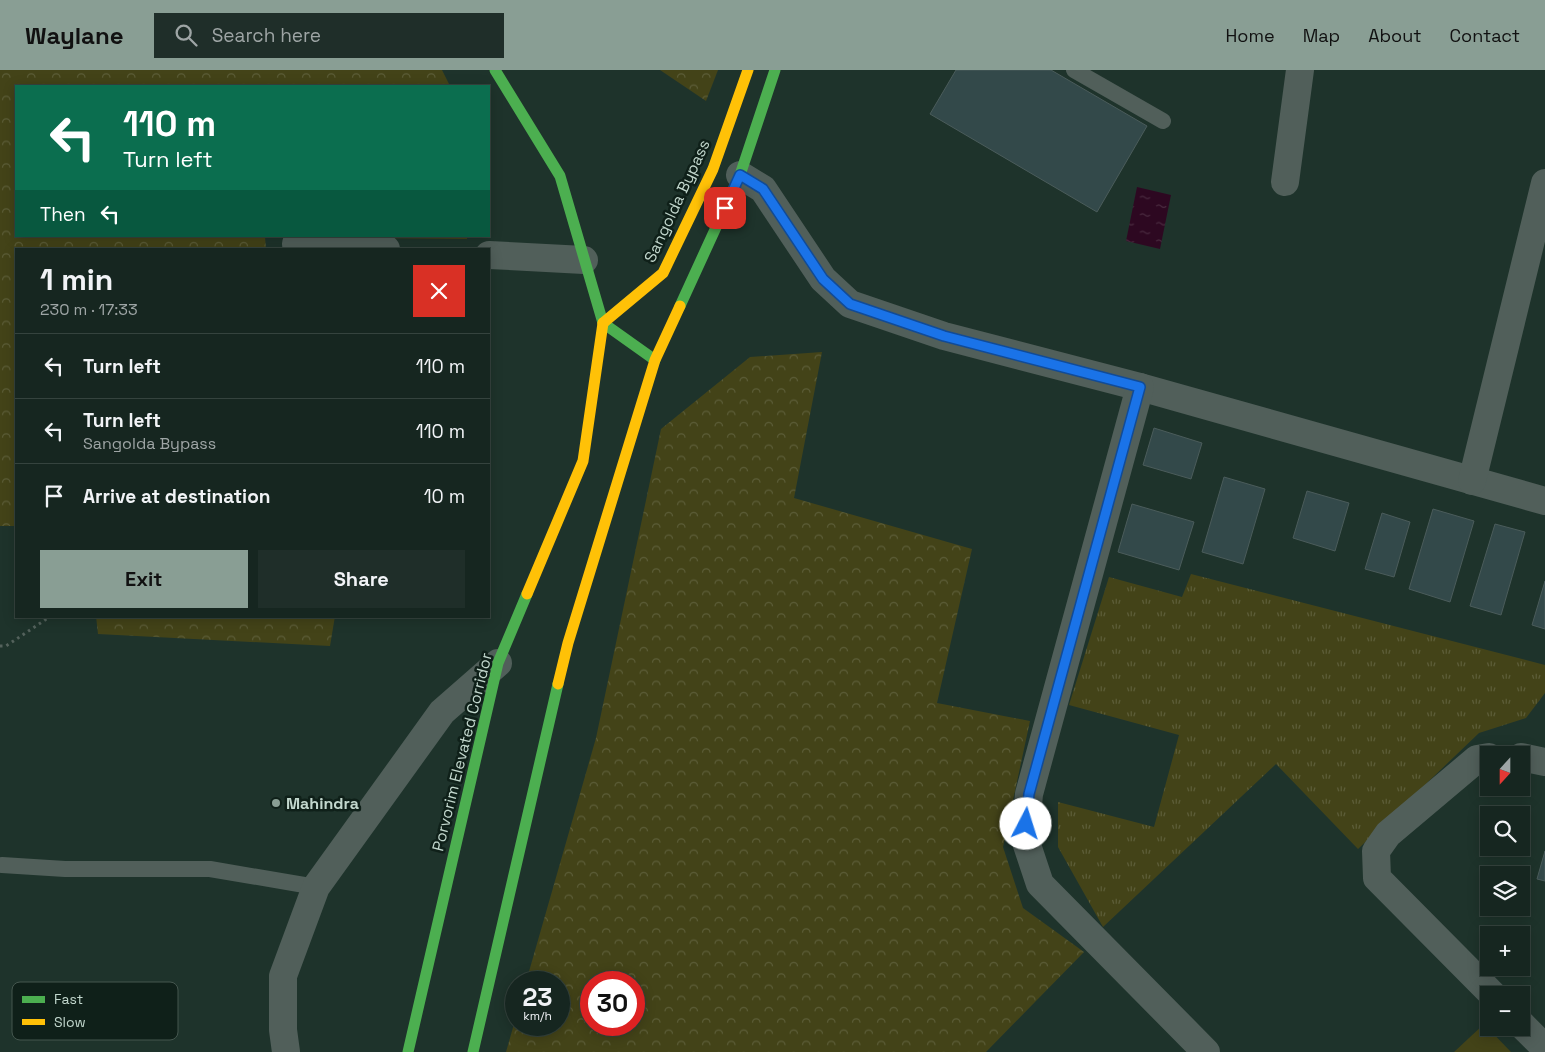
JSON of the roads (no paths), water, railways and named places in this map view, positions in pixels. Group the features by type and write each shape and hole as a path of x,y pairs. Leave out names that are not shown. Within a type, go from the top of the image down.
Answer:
{"main road":[{"path":"495,70 560,176 603,323 655,360"},
{"name":"Sangolda Bypass","path":"603,323 663,272 713,169 748,70"},
{"path":"473,1052 484,1015 568,644 655,360 740,175 775,70"},
{"name":"Porvorim Elevated Corridor","path":"408,1052 498,663 583,461 603,323"}],"street":[{"path":"1285,182 1300,70"},
{"path":"740,175 763,189 823,279 850,304 944,336 1140,387 1545,501"},
{"path":"1472,481 1545,184"},
{"path":"296,244 368,248"},
{"path":"490,255 584,260"},
{"path":"1140,387 1029,794 1025,839 1040,884 1206,1052"},
{"path":"286,1052 283,1030 283,976 316,887 442,712 498,663"},
{"path":"1480,758 1477,759 1388,834 1376,851 1377,878 1484,986"},
{"path":"1530,1033 1545,1048"}],"lane":[{"path":"1074,70 1163,121"},
{"path":"2,865 65,869 210,869 316,887"}],"water":[{"path":"1137,187 1171,195 1160,249 1126,241"}],"place":[{"name":"Mahindra","path":"276,803"}]}
